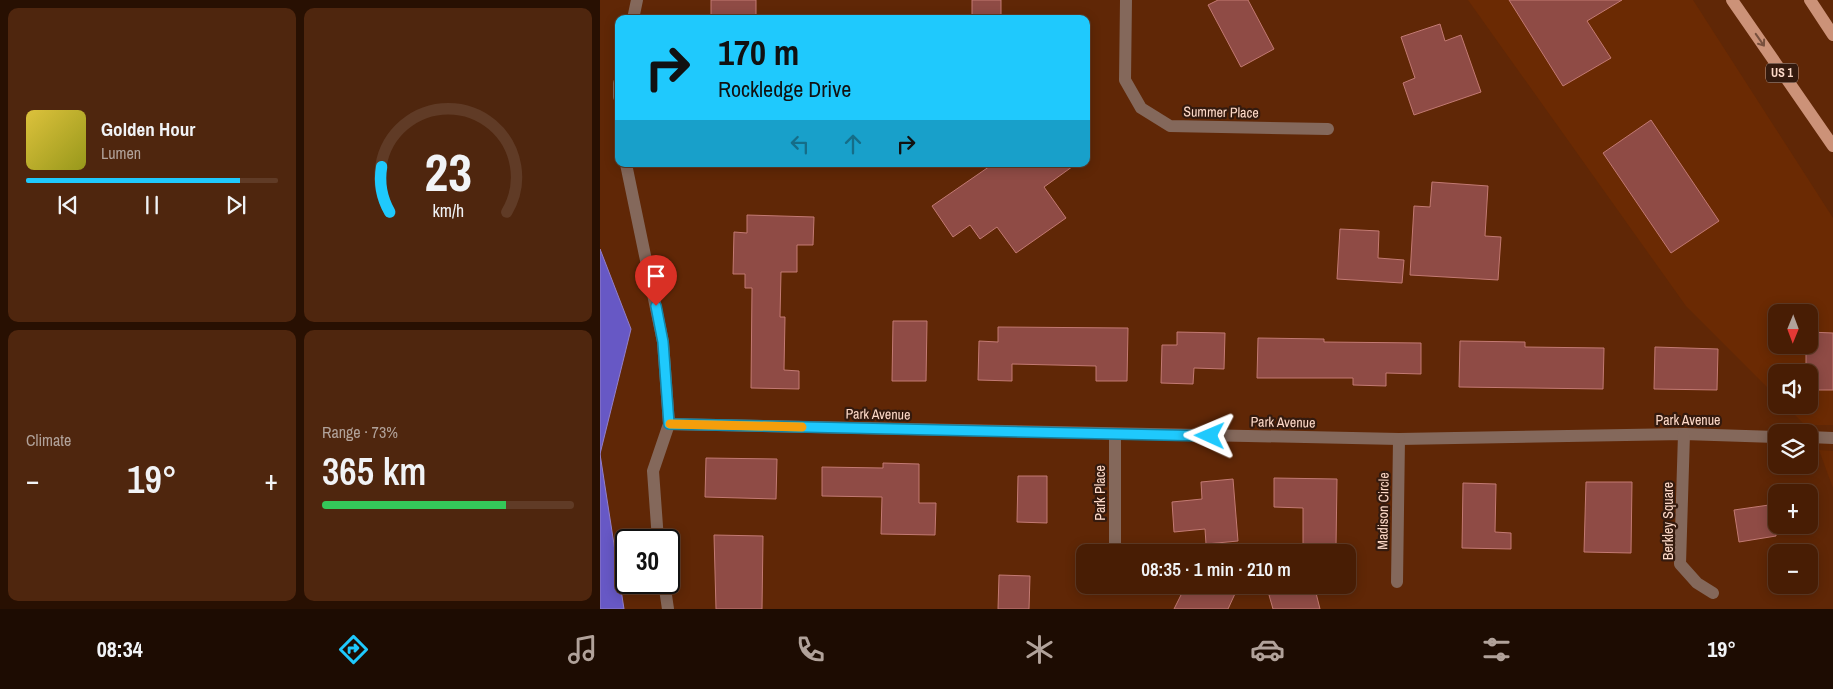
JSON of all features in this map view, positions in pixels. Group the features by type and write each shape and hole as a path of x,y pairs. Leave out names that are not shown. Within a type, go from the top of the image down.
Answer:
{"main road":[{"name":"US 1","path":"1732,0 1833,146"},
{"path":"1810,0 1833,35"}],"street":[{"path":"634,15 637,0"},
{"name":"Summer Place","path":"1126,0 1125,80 1141,108 1170,126 1328,129"},
{"path":"627,167 663,342 669,424 653,471 657,529"},
{"name":"Park Avenue","path":"669,424 1399,439 1684,434 1768,436"},
{"name":"Park Place","path":"1115,434 1115,544"},
{"name":"Berkley Square","path":"1684,434 1680,564 1696,583 1713,593"},
{"path":"1818,437 1833,438"},
{"name":"Madison Circle","path":"1397,582 1399,439"},
{"path":"666,594 668,609"}],"shaded area":[{"path":"1468,0 1693,0 1833,218 1833,425 1804,424 1794,414 1818,414 1818,364 1768,364 1768,388 1686,306"},
{"path":"600,249 631,329 600,454"},
{"path":"1819,450 1833,451 1833,488"},
{"path":"600,454 615,551 615,594 622,594 624,609 600,609"}],"building":[{"path":"711,0 756,0 756,15 711,15"},
{"path":"972,0 1001,0 1001,15 972,15"},
{"path":"1218,0 1248,0 1274,49 1241,67 1208,5"},
{"path":"1509,0 1622,0 1587,21 1611,58 1563,86"},
{"path":"1440,24 1445,41 1461,35 1481,92 1414,115 1403,83 1415,78 1401,37"},
{"path":"1651,120 1719,221 1671,253 1603,153"},
{"path":"989,167 1072,167 1044,187 1066,218 1016,253 997,227 980,239 970,225 953,237 932,206"},
{"path":"1432,182 1488,186 1485,236 1501,237 1498,280 1410,275 1414,206 1430,207"},
{"path":"747,215 814,217 813,245 797,245 797,272 781,272 780,317 785,317 784,370 799,371 799,389 751,388 752,288 745,288 745,274 733,274 734,232 747,233"},
{"path":"1340,229 1379,231 1378,258 1404,260 1402,283 1337,279"},
{"path":"893,321 927,321 926,381 892,381"},
{"path":"998,327 1128,328 1127,381 1096,381 1096,366 1012,364 1012,381 978,380 979,341 998,342"},
{"path":"1177,332 1225,333 1224,369 1194,368 1193,384 1161,383 1162,345 1177,345"},
{"path":"1818,332 1833,333 1833,390 1818,390 1818,364 1806,364 1806,354 1818,354"},
{"path":"1258,338 1324,339 1324,342 1421,343 1421,374 1386,373 1386,386 1353,385 1353,378 1257,378"},
{"path":"1460,341 1525,342 1525,347 1604,348 1603,389 1459,387"},
{"path":"1655,347 1718,349 1717,390 1654,389"},
{"path":"706,458 777,459 776,499 705,497"},
{"path":"883,463 919,464 919,503 936,503 935,535 881,534 882,497 822,496 822,467 883,468"},
{"path":"1018,476 1047,476 1047,523 1017,522"},
{"path":"1274,478 1337,479 1336,544 1303,544 1303,508 1274,507"},
{"path":"1233,479 1238,541 1206,544 1205,529 1174,532 1172,502 1202,499 1201,482"},
{"path":"1586,482 1632,482 1631,553 1584,552"},
{"path":"1463,483 1496,484 1495,532 1511,533 1511,549 1462,548"},
{"path":"1768,505 1768,534 1776,534 1776,536 1739,542 1734,510"},
{"path":"714,535 763,536 762,609 716,609"},
{"path":"999,575 1030,576 1029,609 998,609"},
{"path":"1182,594 1235,594 1228,609 1174,609"},
{"path":"1316,594 1320,609 1273,609 1269,595"}],"slow traffic":[{"path":"670,424 802,427"}],"route":[{"path":"656,306 663,342 669,424 1210,436"}]}
